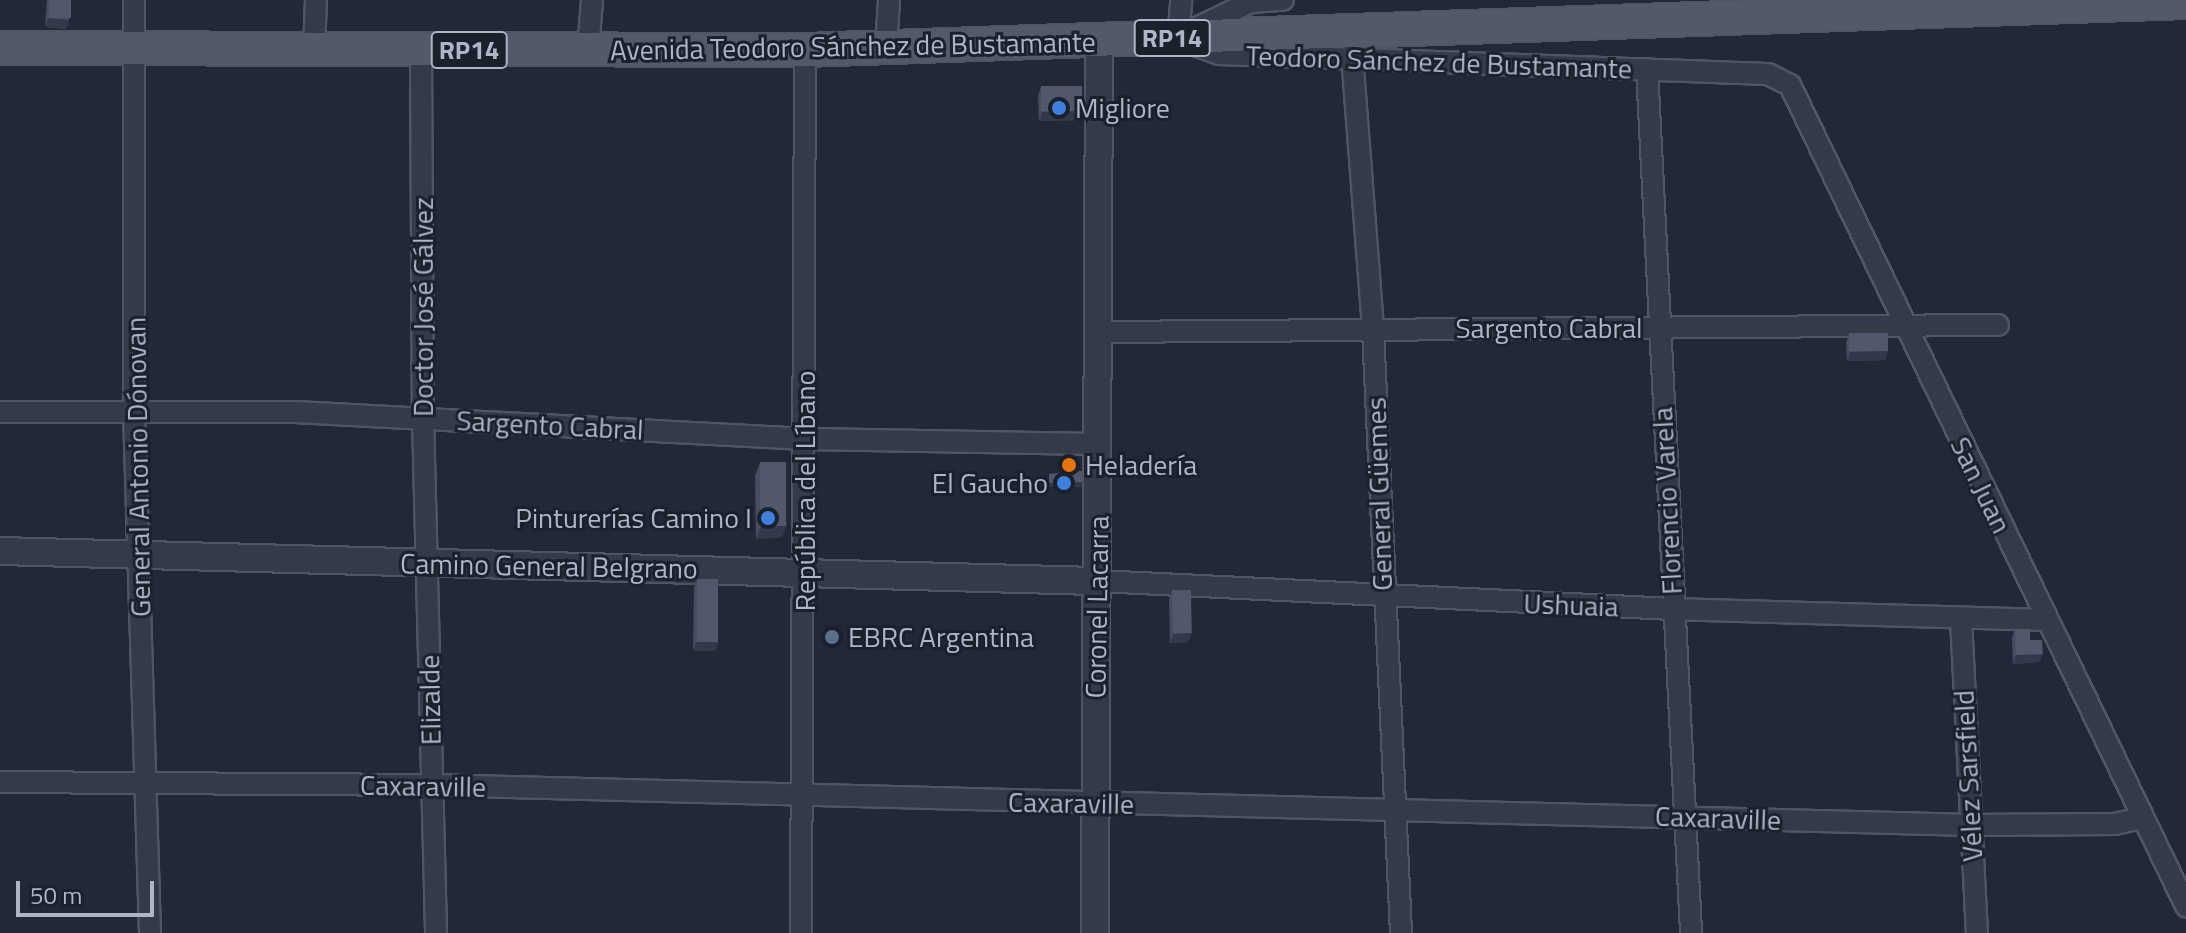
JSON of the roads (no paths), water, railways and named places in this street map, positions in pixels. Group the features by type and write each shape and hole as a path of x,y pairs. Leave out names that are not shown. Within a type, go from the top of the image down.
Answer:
{"main road":[{"name":"Avenida Teodoro Sánchez de Bustamante","path":"0,48 133,51 805,50 1898,15 2186,2"}],"street":[{"name":"General Antonio Dónovan","path":"134,0 134,412 150,933"},
{"path":"314,51 316,0"},
{"path":"588,50 592,0"},
{"path":"886,47 889,0"},
{"path":"1178,38 1181,0"},
{"name":"Teodoro Sánchez de Bustamante","path":"1178,38 1228,10 1283,0"},
{"name":"Teodoro Sánchez de Bustamante","path":"1178,38 1219,54 1352,55 1768,74"},
{"name":"Coronel Lacarra","path":"1095,933 1099,42"},
{"name":"Doctor José Gálvez","path":"421,50 426,564"},
{"name":"República del Líbano","path":"801,933 805,50"},
{"name":"General Güemes","path":"1352,55 1373,330 1401,933"},
{"name":"Florencio Varela","path":"1647,69 1691,933"},
{"name":"San Juan","path":"1768,74 1790,85 1802,105 2140,818 2186,906"},
{"name":"Sargento Cabral","path":"1099,332 1998,325"},
{"name":"Sargento Cabral","path":"0,412 423,418 805,439 1099,444"},
{"name":"Camino General Belgrano","path":"0,551 426,564 805,570 1098,581"},
{"name":"Elizalde","path":"426,564 436,933"},
{"name":"Ushuaia","path":"1098,581 1673,609 2046,620"},
{"name":"Vélez Sarsfield","path":"1961,619 1969,825 1977,933"},
{"name":"Caxaraville","path":"0,782 432,785 800,797 1969,825 2115,824 2140,818"}],"place":[{"name":"Migliore","path":"1059,108"},
{"name":"Heladería","path":"1069,465"},
{"name":"El Gaucho","path":"1064,483"},
{"name":"Pinturerías Camino I","path":"768,518"},
{"name":"EBRC Argentina","path":"832,637"}]}
